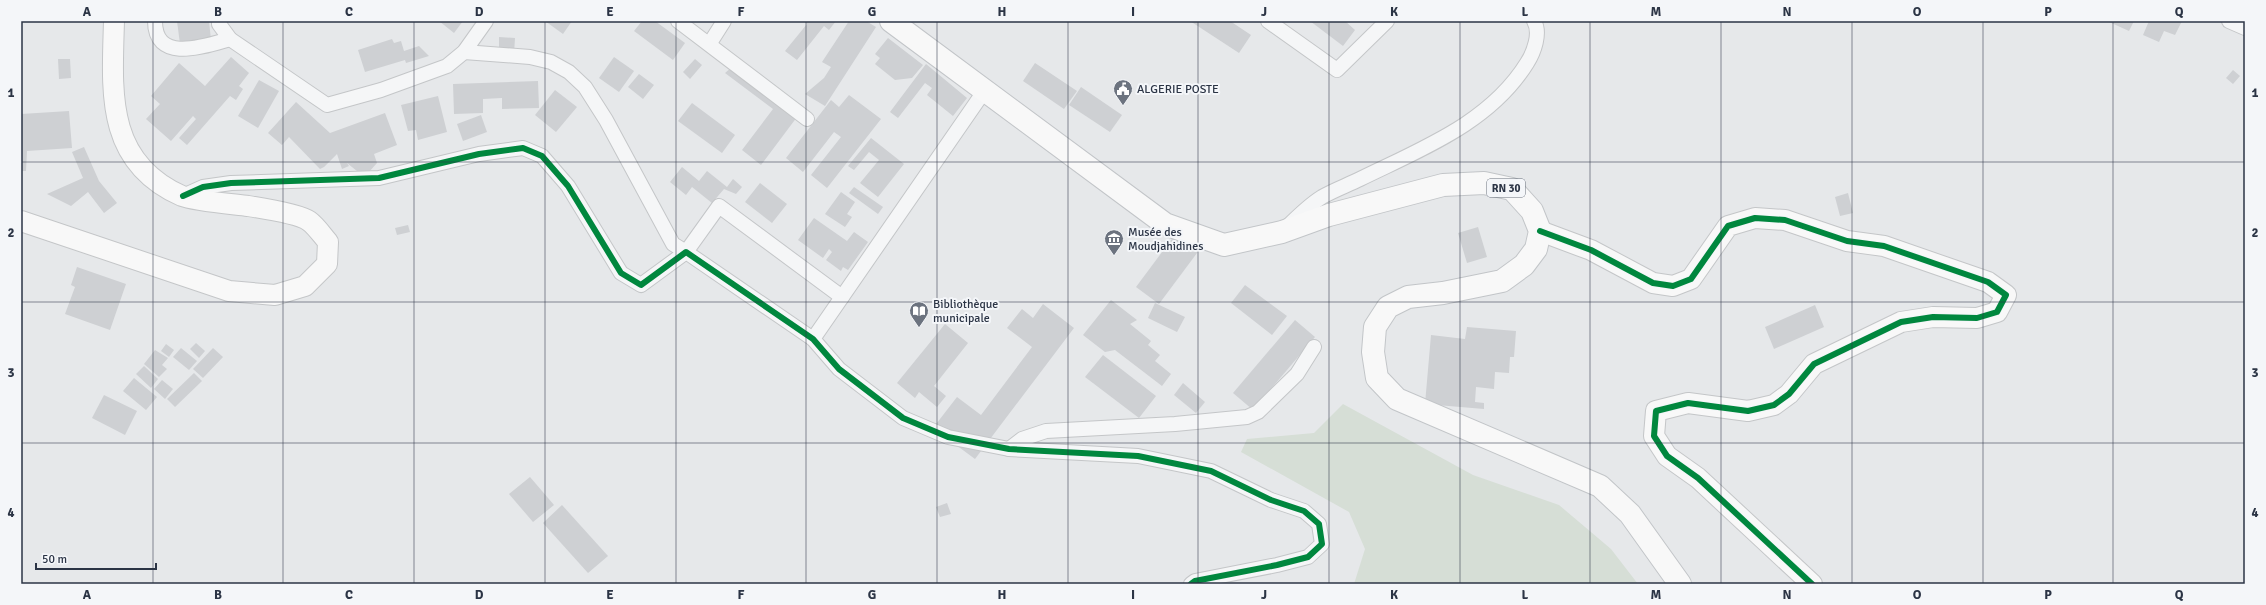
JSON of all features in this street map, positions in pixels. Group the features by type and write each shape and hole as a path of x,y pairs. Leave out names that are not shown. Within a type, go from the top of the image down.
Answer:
{"main road":[{"name":"RN 30","path":"891,21 1165,224 1224,245 1282,232 1329,216 1443,186 1484,183 1512,189 1532,211 1540,231"},
{"path":"1540,231 1536,249 1524,265 1502,281 1443,293 1408,297 1388,307 1375,327 1373,352 1377,378 1397,399 1600,486 1630,514 1680,584"}],"street":[{"path":"21,221 229,291 275,294 305,286 327,264 328,242 309,221 266,209 183,196 150,176 127,149 116,118 113,65 114,21"},
{"path":"155,21 155,30 160,40 171,48 192,49 230,39"},
{"path":"220,21 219,24 230,39 327,105 381,90 447,66 464,52 486,21"},
{"path":"678,21 710,43 807,119"},
{"path":"710,43 724,21"},
{"path":"1268,21 1337,70 1387,21"},
{"path":"1282,232 1322,197 1427,147 1464,126 1494,104 1521,73 1535,52 1537,26 1535,21"},
{"path":"2229,21 2245,28"},
{"path":"464,52 530,57 551,62 569,72 585,87 606,120 673,244 813,339 839,369 903,418 948,437 1009,449 1138,456 1211,471 1271,500 1304,511 1319,524 1322,544 1308,557 1277,565 1195,581 1191,584"},
{"path":"813,339 985,90"},
{"path":"183,196 203,187 231,183 346,181 379,178 479,154 523,148 542,156 568,186 621,273 640,285 686,252 719,206 842,297"},
{"path":"1540,231 1591,250 1653,283 1673,286 1691,279 1728,226 1755,218 1785,220 1847,241 1884,246 1988,282 2006,295 1997,312 1977,318 1933,317 1902,322 1852,344 1814,364 1789,394 1774,405 1748,411 1688,403 1656,410 1654,436 1667,456 1698,478 1812,584"},
{"path":"1009,449 1022,438 1046,430 1175,424 1247,418 1258,412 1297,374 1314,348"}],"shaded area":[{"path":"1343,404 1473,475 1559,505 1611,549 1638,584 1354,584 1365,549 1349,512 1241,452 1247,439 1314,433"}],"building":[{"path":"177,21 209,21 211,40 180,44"},
{"path":"439,21 463,21 454,33"},
{"path":"545,21 572,21 563,34"},
{"path":"642,21 655,21 685,43 673,60 634,31"},
{"path":"804,21 836,21 829,30 824,26 797,60 785,51 807,24"},
{"path":"849,21 866,21 876,27 825,106 805,94 824,78 831,67 822,62"},
{"path":"1190,21 1230,21 1251,35 1239,53"},
{"path":"1310,21 1345,21 1355,30 1343,46"},
{"path":"2107,21 2134,21 2129,31"},
{"path":"2149,21 2182,21 2175,35 2164,31 2159,42 2143,35"},
{"path":"499,37 515,38 514,54 499,54"},
{"path":"888,38 923,65 912,78 895,80 875,64 880,58 875,54"},
{"path":"392,39 394,43 401,41 404,51 419,46 429,56 406,63 405,60 365,72 358,50"},
{"path":"231,57 249,73 239,86 243,89 236,100 230,96 187,145 179,138 196,119 193,116 171,141 146,119 160,104 151,96 179,63 205,86"},
{"path":"614,57 634,71 619,92 599,78"},
{"path":"58,59 70,59 71,78 59,79"},
{"path":"695,59 702,65 690,79 683,72"},
{"path":"1035,63 1077,91 1064,109 1023,81"},
{"path":"926,64 967,98 953,116 927,95 932,88 925,83 898,118 890,112"},
{"path":"732,67 797,117 761,165 742,150 773,109 725,73"},
{"path":"2233,70 2240,76 2233,84 2226,78"},
{"path":"639,74 654,85 643,99 628,87"},
{"path":"259,80 279,91 258,128 238,116"},
{"path":"538,81 539,108 502,109 502,98 483,99 483,113 454,114 453,84"},
{"path":"1081,87 1122,115 1110,132 1069,105"},
{"path":"555,90 577,107 556,132 535,115"},
{"path":"849,95 881,119 827,188 811,175 841,137 834,132 803,172 786,158 831,100 839,107"},
{"path":"438,96 447,132 418,140 416,130 408,131 401,105"},
{"path":"296,102 330,133 385,113 397,145 374,154 377,163 368,173 362,175 347,163 349,166 342,169 337,154 320,169 289,137 282,145 268,133"},
{"path":"692,103 735,135 722,153 678,121"},
{"path":"69,111 72,148 27,151 26,171 21,171 21,114"},
{"path":"481,115 487,132 463,141 457,124"},
{"path":"871,138 904,164 878,197 860,183 879,160 869,152 854,170 848,166"},
{"path":"84,147 99,181 117,203 104,213 88,192 71,206 47,194 83,178 72,152"},
{"path":"682,167 699,181 707,171 727,187 733,179 742,187 736,194 724,189 712,203 692,187 686,195 670,182"},
{"path":"760,183 787,204 772,223 745,202"},
{"path":"854,187 883,207 878,214 849,193"},
{"path":"841,192 855,202 847,214 852,217 845,227 825,214"},
{"path":"1848,193 1853,213 1840,216 1835,197"},
{"path":"814,218 847,241 854,232 868,242 848,270 843,267 841,271 826,260 832,252 829,249 823,258 798,240"},
{"path":"408,225 410,232 397,235 395,228"},
{"path":"1478,227 1487,257 1467,263 1458,233"},
{"path":"1177,232 1200,249 1159,304 1136,287"},
{"path":"77,267 126,284 110,330 65,314 75,287 71,285"},
{"path":"1245,285 1287,316 1272,335 1231,303"},
{"path":"1111,300 1137,320 1130,324 1151,341 1148,345 1160,355 1155,361 1171,374 1162,386 1115,350 1105,352 1083,335"},
{"path":"1155,303 1185,317 1177,332 1148,318"},
{"path":"1043,304 1074,328 975,459 933,428 957,397 981,415 1032,347 1007,328 1022,309 1033,318"},
{"path":"1815,305 1824,327 1774,349 1765,327"},
{"path":"1295,320 1315,337 1253,410 1233,393"},
{"path":"945,324 968,343 934,386 946,396 937,407 919,392 915,398 897,383"},
{"path":"1467,327 1516,331 1514,357 1510,357 1509,373 1495,372 1494,389 1476,387 1475,402 1484,403 1484,409 1425,404 1431,335 1465,339"},
{"path":"196,343 205,351 199,358 190,349"},
{"path":"166,344 174,350 169,357 161,351"},
{"path":"181,348 197,361 189,370 173,357"},
{"path":"213,348 223,357 203,378 193,369"},
{"path":"155,350 168,358 162,365 167,369 159,377 144,364"},
{"path":"1103,355 1156,396 1139,418 1085,377"},
{"path":"144,366 158,379 151,388 136,374"},
{"path":"194,373 202,381 175,407 167,399"},
{"path":"134,378 157,397 146,410 123,391"},
{"path":"162,380 173,389 165,399 154,389"},
{"path":"1183,383 1205,402 1196,413 1174,395"},
{"path":"104,395 137,411 125,435 92,418"},
{"path":"530,477 554,505 533,522 509,494"},
{"path":"947,503 951,514 940,517 936,507"},
{"path":"562,505 608,556 588,573 543,523"}],"cycle path":[{"path":"183,196 203,187 231,183 379,178 479,154 523,148 542,156 568,186 621,273 641,285 686,252 813,339 839,369 903,418 948,437 1009,449 1138,456 1211,471 1271,500 1304,511 1319,524 1322,544 1308,557 1277,565 1195,581 1191,584"},
{"path":"1540,231 1591,250 1653,283 1673,286 1691,279 1728,226 1755,218 1785,220 1847,241 1884,246 1988,282 2006,295 1997,312 1977,318 1933,317 1901,322 1814,364 1789,394 1774,405 1748,411 1688,403 1656,411 1654,436 1667,456 1698,478 1812,584"}],"place":[{"name":"ALGERIE POSTE","path":"1123,106"},
{"name":"Musée des Moudjahidines","path":"1114,256"},
{"name":"Bibliothèque municipale","path":"919,328"}]}
